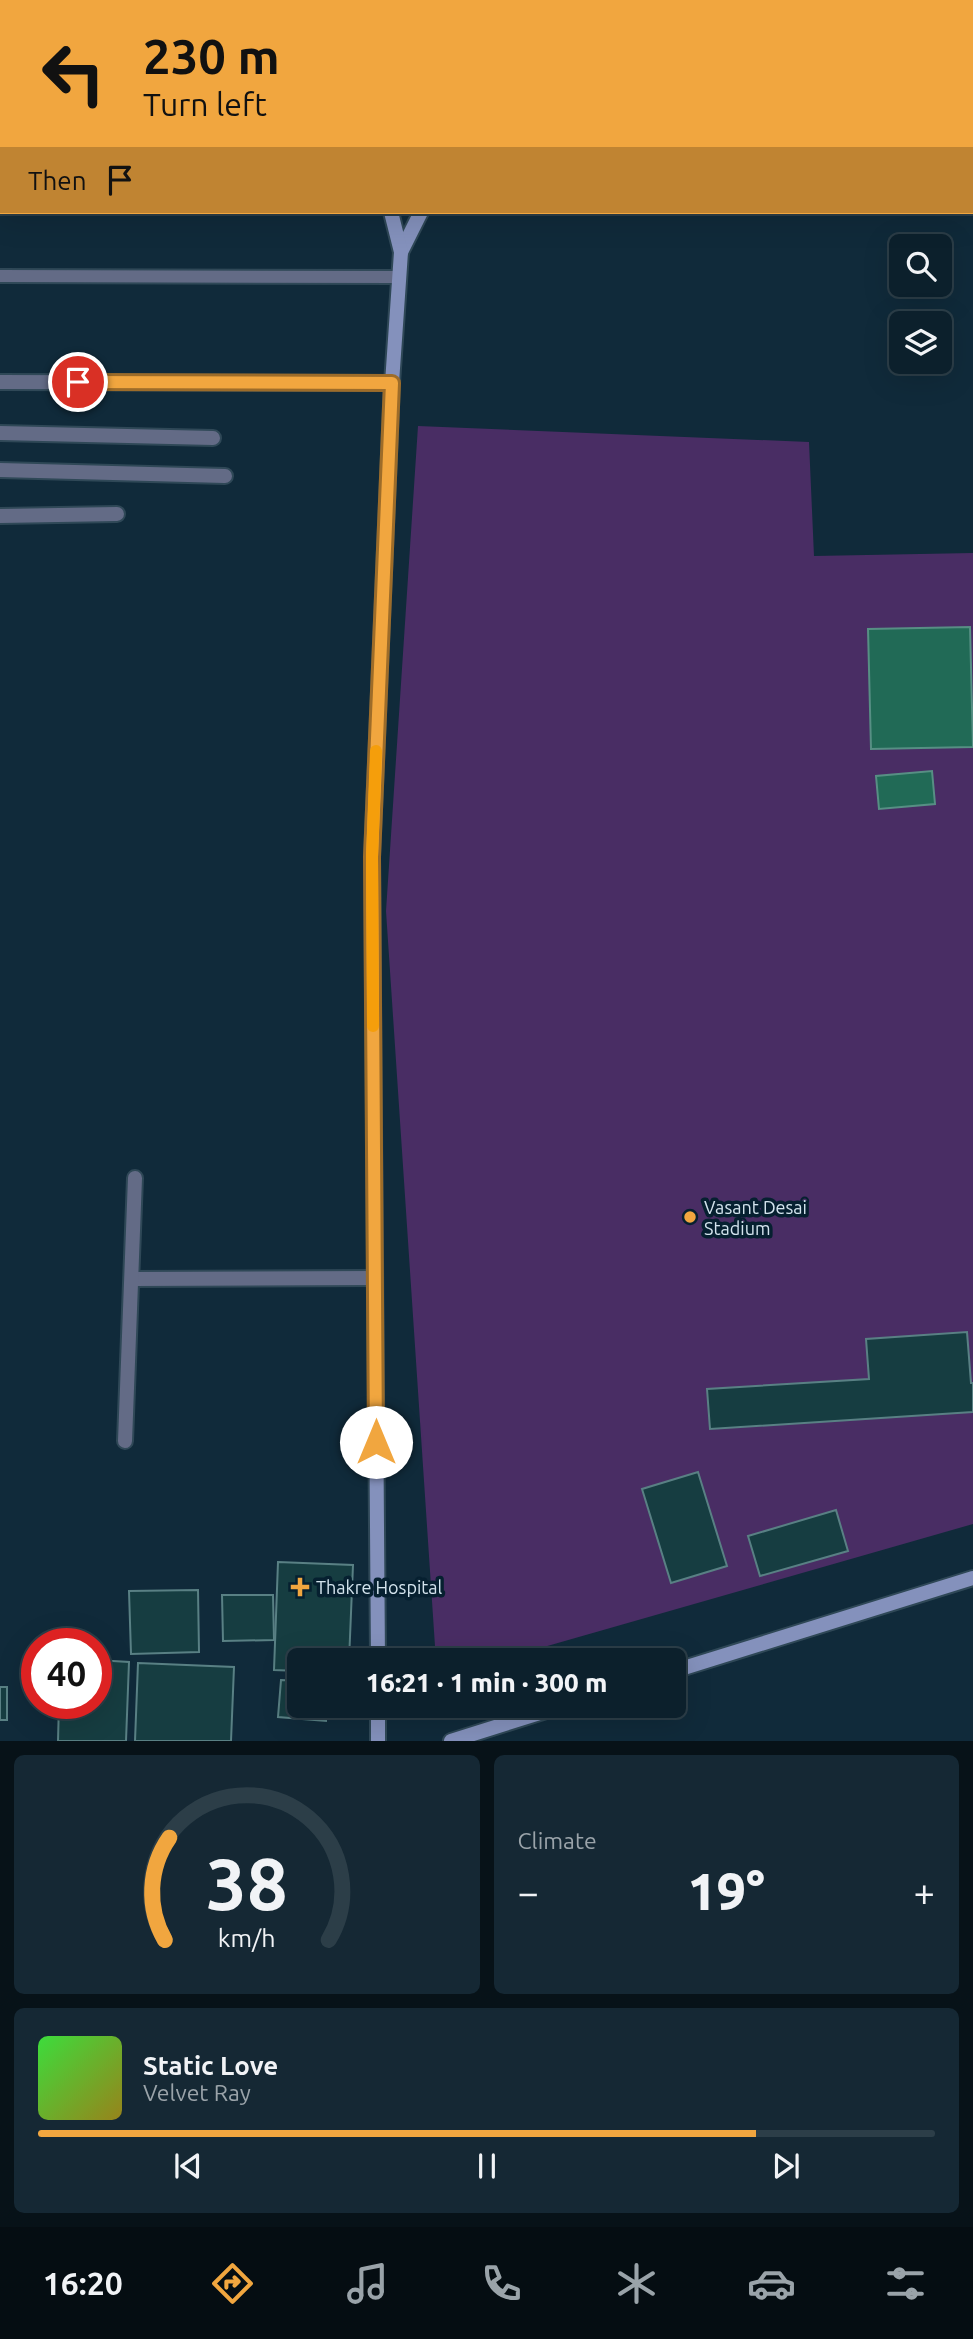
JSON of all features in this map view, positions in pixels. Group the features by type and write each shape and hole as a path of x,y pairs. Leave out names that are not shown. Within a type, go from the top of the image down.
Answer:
{"street":[{"path":"377,1648 372,857 392,383 401,252 392,214"},
{"path":"401,252 420,214"},
{"path":"0,382 392,383"},
{"path":"0,433 213,438"},
{"path":"0,470 225,476"},
{"path":"0,516 117,514"},
{"path":"125,1441 135,1178"},
{"path":"132,1279 374,1278"},
{"path":"686,1667 973,1578"},
{"path":"378,1718 378,1741"},
{"path":"451,1741 524,1718"}],"lane":[{"path":"0,276 399,277"}],"shaded area":[{"name":"Vasant Desai Stadium","path":"418,426 809,442 814,556 973,553 973,1524 540,1648 435,1648 386,911"},
{"path":"970,627 973,747 871,749 868,629"},
{"path":"932,771 935,804 879,809 876,776"}],"building":[{"path":"967,1332 973,1383 973,1412 710,1429 707,1389 869,1379 866,1339"},
{"path":"698,1472 727,1566 671,1583 642,1489"},
{"path":"836,1510 848,1551 760,1576 748,1536"},
{"path":"278,1562 353,1565 350,1648 287,1648 287,1671 274,1670"},
{"path":"198,1590 199,1652 131,1654 129,1591"},
{"path":"222,1595 273,1595 274,1640 223,1641"},
{"path":"112,1661 129,1662 126,1741 58,1741 59,1719 112,1719"},
{"path":"138,1663 234,1667 231,1741 135,1741"},
{"path":"281,1680 287,1680 287,1718 278,1717"},
{"path":"0,1687 7,1687 7,1720 0,1720"},
{"path":"290,1718 326,1718 326,1721"}],"slow traffic":[{"path":"373,1026 372,857 376,751"}],"place":[{"name":"Vasant Desai Stadium","path":"690,1217"},
{"name":"Thakre Hospital","path":"300,1587"}],"route":[{"path":"78,382 392,383 372,857 376,1442"}]}
